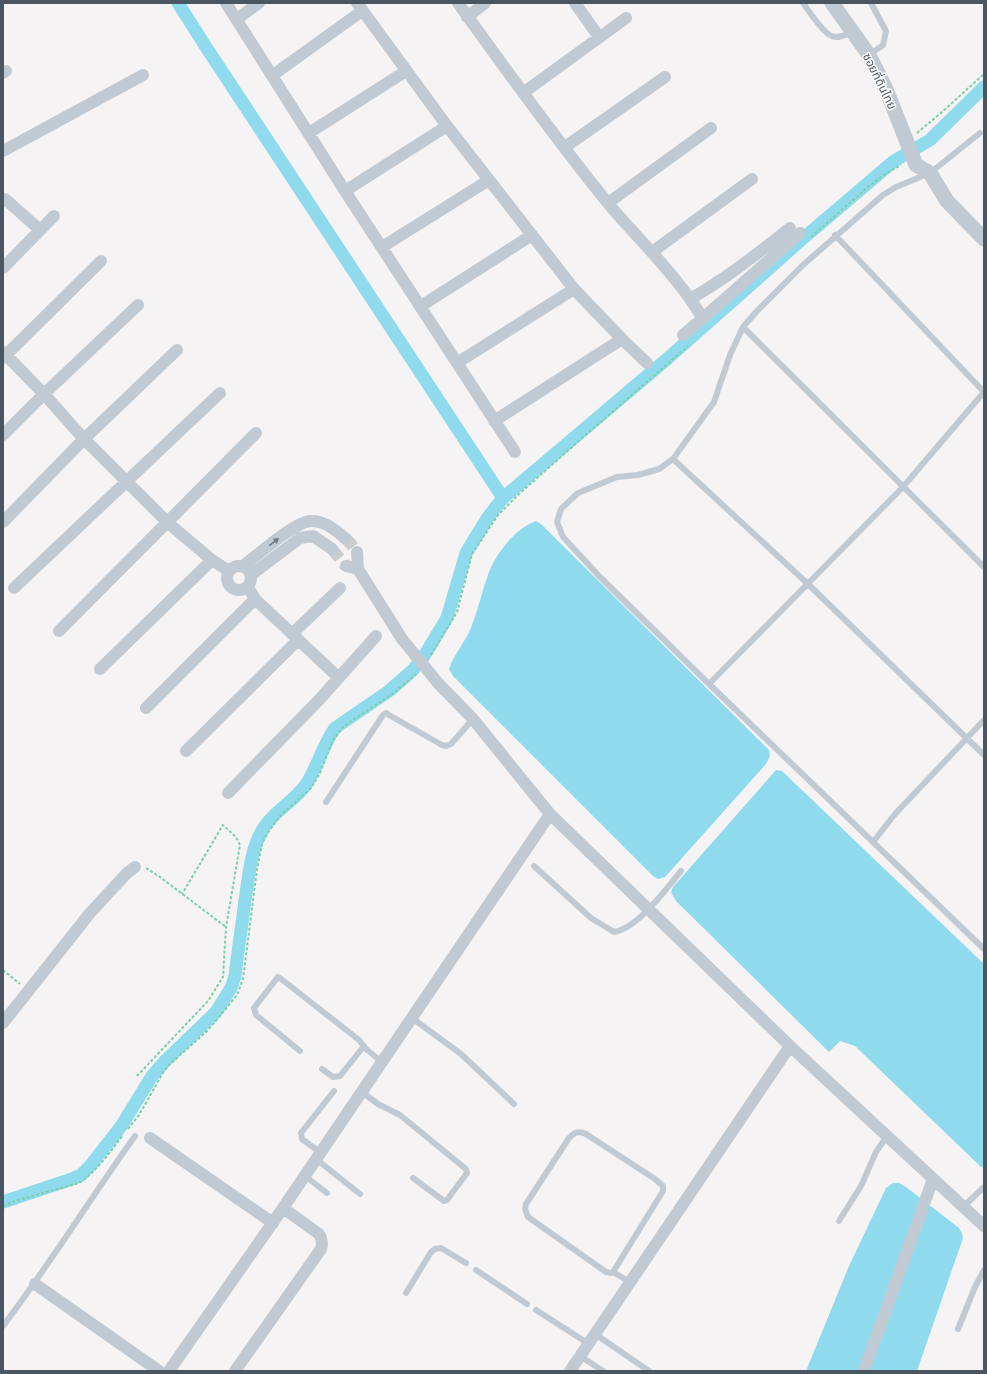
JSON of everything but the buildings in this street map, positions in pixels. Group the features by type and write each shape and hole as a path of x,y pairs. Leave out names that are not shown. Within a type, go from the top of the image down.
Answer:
{"street":[{"path":"226,3 310,133 345,191 515,452"},
{"path":"237,19 259,3"},
{"path":"458,3 523,93 608,203 683,289 702,318"},
{"path":"467,17 485,3"},
{"path":"575,3 599,37"},
{"name":"ซอยที่ดินไทย","path":"832,3 869,55 886,89 916,165 930,173"},
{"path":"273,75 360,7 447,126 574,289 647,363"},
{"path":"523,93 626,18"},
{"path":"310,133 406,71"},
{"path":"3,151 143,75"},
{"path":"565,147 665,77"},
{"path":"345,191 447,126"},
{"path":"608,203 711,128"},
{"path":"930,173 947,201 984,239"},
{"path":"652,252 752,179"},
{"path":"382,247 489,180"},
{"path":"5,199 40,230"},
{"path":"3,268 54,216"},
{"path":"683,335 795,230 690,299"},
{"path":"421,306 532,235"},
{"path":"101,261 4,355 44,394 84,439 167,522 212,560 229,571"},
{"path":"457,363 574,289"},
{"path":"3,435 138,304"},
{"path":"494,420 622,339"},
{"path":"3,522 84,439 177,350"},
{"path":"14,588 220,393"},
{"path":"59,631 256,433"},
{"path":"339,678 255,599 247,576 235,566 229,571 227,578 228,582 233,588 240,590 247,576 289,531 309,521 330,526 345,538"},
{"path":"247,576 300,538 313,536 332,549"},
{"path":"357,552 358,569 402,639 438,683 473,719 550,814 790,1046 984,1226"},
{"path":"100,669 212,560"},
{"path":"346,566 358,569"},
{"path":"186,751 340,588"},
{"path":"146,708 255,599"},
{"path":"228,793 339,678 376,636"},
{"path":"168,1371 273,1223 550,814"},
{"path":"3,1023 90,913 122,878 135,867"},
{"path":"570,1371 790,1046"},
{"path":"150,1138 273,1223"},
{"path":"864,1371 933,1179"},
{"path":"235,1371 321,1249 322,1239 319,1234 283,1208"},
{"path":"35,1284 159,1371"}],"lane":[{"path":"803,3 826,32 832,37 839,37 853,32"},
{"path":"869,55 883,45 886,31 871,3"},
{"path":"980,134 930,173 896,187 882,195 835,236 762,306 743,327 730,355 714,402 674,459 659,469 638,475 616,477 578,493 561,509 557,522 563,537 599,576 984,949"},
{"path":"709,684 903,487 984,392 835,236"},
{"path":"743,327 984,567"},
{"path":"674,459 808,584 984,755"},
{"path":"326,802 383,715 389,714 446,746 451,744 473,719"},
{"path":"873,842 895,814 984,720"},
{"path":"534,866 591,918 614,932 622,931 648,909 681,871"},
{"path":"300,1051 254,1012 254,1008 278,977 359,1040 382,1062"},
{"path":"412,1018 461,1054 514,1104"},
{"path":"322,1069 333,1077 340,1076 364,1046"},
{"path":"334,1091 301,1133 302,1139 318,1156 360,1194"},
{"path":"362,1092 378,1104 400,1115 466,1169 467,1173 447,1200 444,1201 412,1178"},
{"path":"613,1272 663,1191 663,1186 655,1179 586,1134 577,1132 569,1138 526,1204 526,1213 528,1217 606,1272 613,1272 630,1282"},
{"path":"3,1326 35,1284 97,1190 135,1136"},
{"path":"839,1221 861,1186 876,1152 887,1136"},
{"path":"305,1176 327,1193"},
{"path":"963,1207 984,1187"},
{"path":"406,1293 431,1252 435,1250 441,1248 466,1263"},
{"path":"476,1270 527,1304"},
{"path":"958,1330 975,1287 984,1270"},
{"path":"536,1310 649,1371"},
{"path":"580,1356 603,1371"}],"path":[{"path":"907,142 984,74"},
{"path":"137,1076 208,1001 223,977 226,927 240,845 236,837 223,825 182,894"},
{"path":"135,867 146,868 226,927"},
{"path":"3,970 28,991"}],"water":[{"path":"536,521 542,525 769,750 770,756 766,764 665,877 658,879 653,876 453,676 449,669 471,628 492,564 514,535"},
{"path":"776,770 782,771 984,964 984,1168 980,1166 855,1046 840,1041 829,1052 676,901 671,892 673,887"},
{"path":"893,1183 899,1183 906,1187 959,1228 963,1238 917,1371 806,1371 849,1266 886,1188"}],"waterway":[{"path":"178,3 503,498"},
{"path":"3,1202 81,1175 90,1166 122,1125 152,1076 164,1062 216,1012 231,988 235,976 251,863 255,846 263,829 273,816 297,795 307,783 327,741 335,728 389,691 413,670 424,656 447,618 466,553 488,517 503,498 667,359 800,241 894,161 930,140 984,87"}],"tunnel":[{"path":"345,538 357,552"},
{"path":"332,549 346,566"}]}
